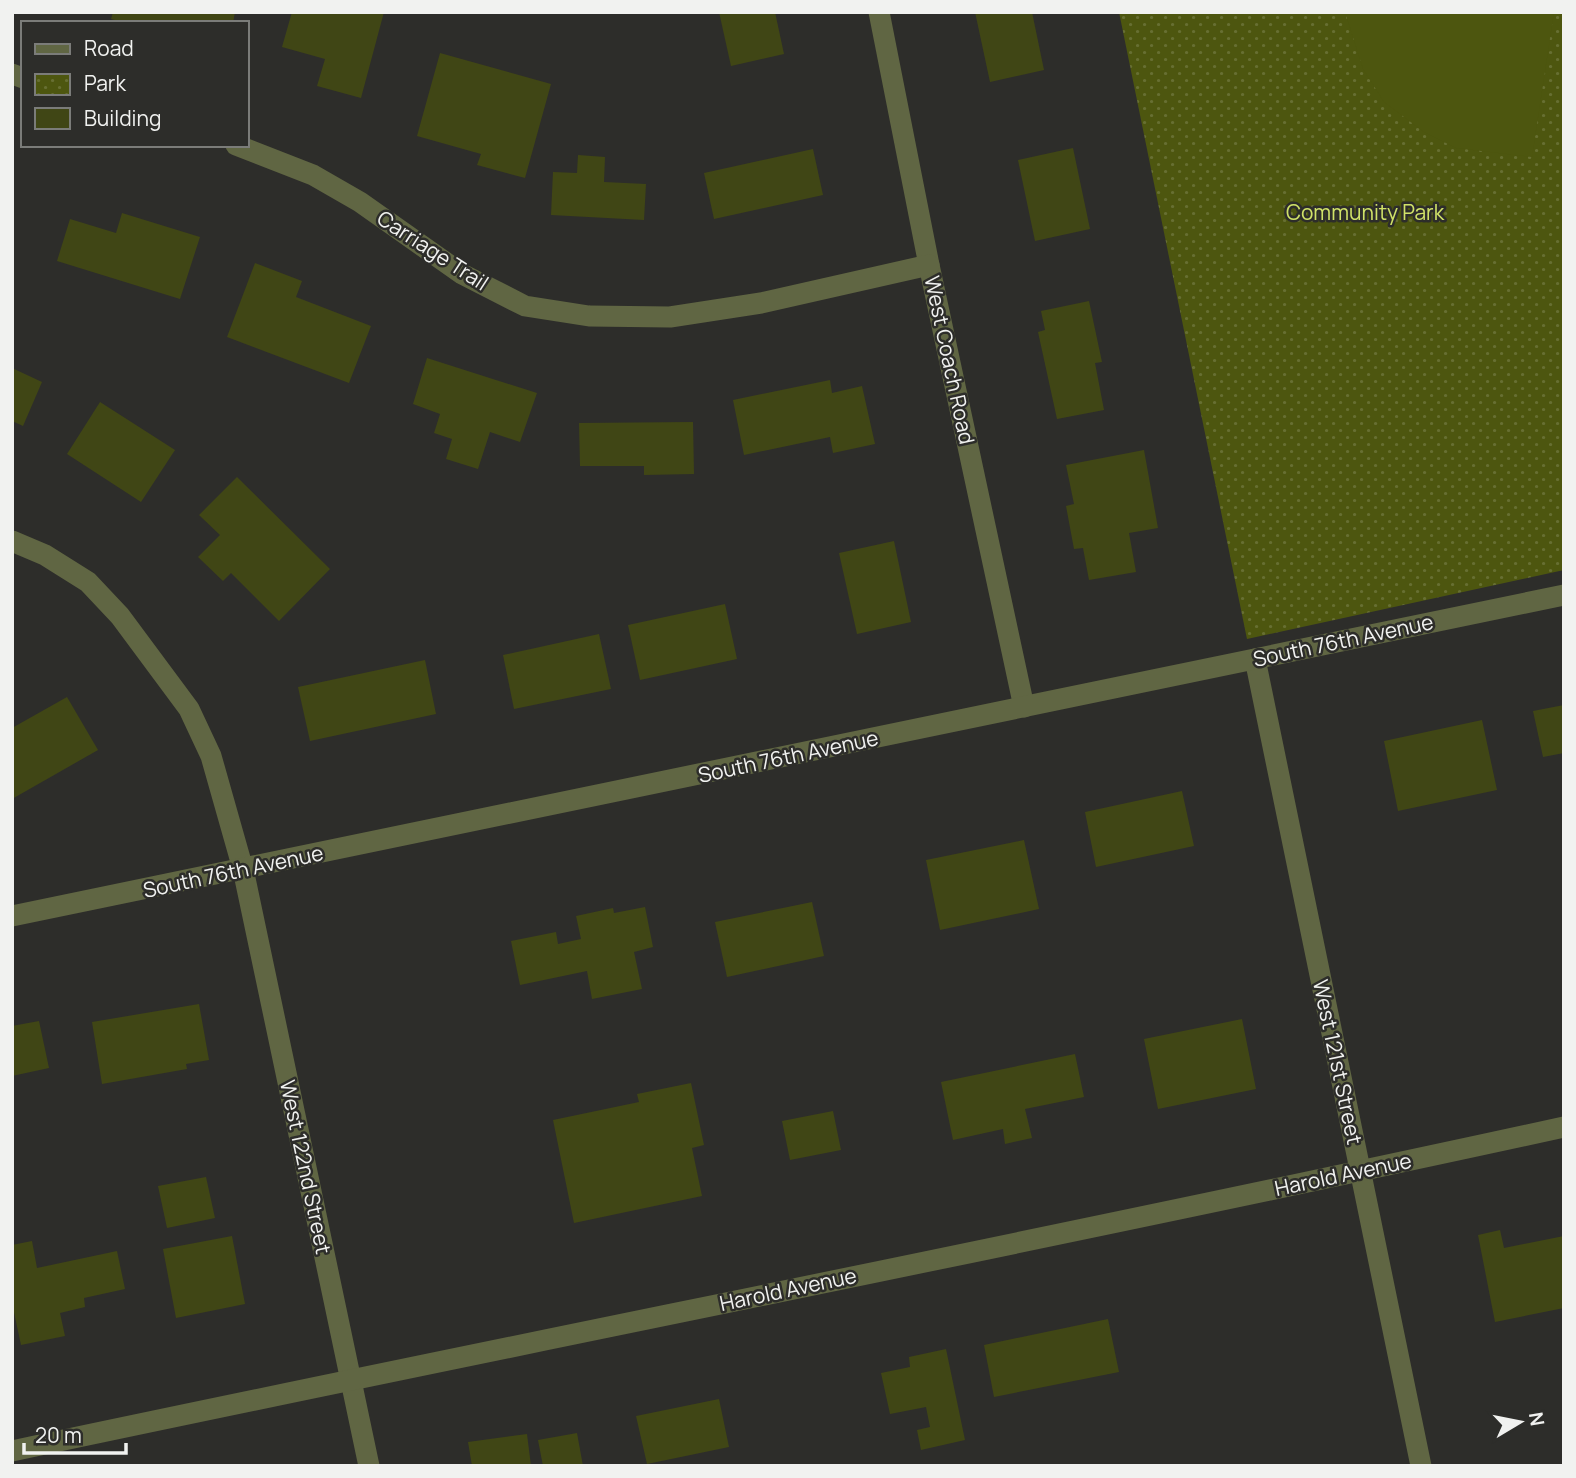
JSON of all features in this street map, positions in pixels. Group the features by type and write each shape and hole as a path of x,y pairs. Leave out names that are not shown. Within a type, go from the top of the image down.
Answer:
{"street":[{"name":"West Coach Road","path":"879,12 929,265 1024,707"},
{"name":"Carriage Trail","path":"241,147 313,175 360,202 462,274 525,306 589,316 670,317 761,303 929,265"},
{"name":"West 122nd Street","path":"12,541 45,555 88,582 120,616 159,665 189,709 211,756 243,869 369,1466"},
{"name":"South 76th Avenue","path":"12,916 1564,595"},
{"name":"West 121st Street","path":"1255,659 1421,1466"},
{"name":"Harold Avenue","path":"12,1451 1564,1127"}],"green space":[{"name":"Community Park","path":"1119,12 1564,12 1564,570 1247,639"},
{"path":"1345,12 1554,12 1532,157 1456,148 1424,132 1384,102 1363,69"}],"building":[{"path":"113,12 235,12 233,21 111,19"},
{"path":"292,12 384,12 361,98 317,86 325,59 282,47"},
{"path":"719,12 775,12 784,54 731,66"},
{"path":"975,12 1032,12 1044,70 990,82"},
{"path":"440,53 551,84 525,178 477,165 481,154 417,136"},
{"path":"1073,148 1090,229 1035,241 1018,160"},
{"path":"813,149 823,195 714,219 704,173"},
{"path":"578,155 605,157 604,182 646,184 644,220 551,215 553,172 577,173"},
{"path":"122,213 200,237 180,299 57,261 70,219 116,233"},
{"path":"255,263 302,281 296,297 371,326 349,383 227,337"},
{"path":"1089,301 1102,362 1095,363 1104,410 1057,419 1038,332 1045,330 1041,311"},
{"path":"427,358 537,393 520,442 490,432 478,469 446,459 452,439 434,433 440,414 413,404"},
{"path":"12,368 42,382 23,426 12,421"},
{"path":"830,380 832,393 862,386 875,444 833,453 830,437 744,455 733,400"},
{"path":"100,402 175,450 141,502 67,454"},
{"path":"693,422 694,474 644,475 644,466 580,466 579,423"},
{"path":"1144,450 1158,528 1129,533 1136,572 1089,580 1083,548 1074,549 1066,506 1074,504 1066,465"},
{"path":"237,477 330,569 279,621 231,573 223,581 198,557 220,535 199,515"},
{"path":"894,541 911,622 857,634 839,553"},
{"path":"725,604 737,659 640,680 628,625"},
{"path":"599,634 611,689 514,709 503,655"},
{"path":"425,660 436,714 310,741 298,687"},
{"path":"67,697 98,750 12,799 12,728"},
{"path":"1564,705 1564,753 1543,757 1533,711"},
{"path":"1482,720 1497,790 1398,811 1384,741"},
{"path":"1182,791 1194,846 1096,867 1085,812"},
{"path":"1024,840 1039,909 940,930 926,860"},
{"path":"812,902 824,956 727,977 715,922"},
{"path":"645,907 653,947 634,952 642,989 592,999 587,971 520,985 511,941 556,932 558,944 581,939 576,916 613,908 614,913"},
{"path":"199,1004 209,1060 186,1064 187,1069 102,1084 92,1022"},
{"path":"1242,1019 1256,1089 1158,1109 1144,1039"},
{"path":"39,1021 49,1068 12,1076 12,1026"},
{"path":"1075,1054 1084,1097 1025,1109 1032,1138 1005,1144 1003,1129 953,1140 941,1082"},
{"path":"691,1083 704,1145 692,1148 702,1196 574,1223 553,1120 639,1102 637,1094"},
{"path":"833,1111 841,1150 790,1160 782,1121"},
{"path":"206,1177 215,1218 167,1228 158,1186"},
{"path":"1500,1230 1504,1248 1564,1236 1564,1308 1495,1322 1478,1235"},
{"path":"232,1236 245,1304 176,1318 163,1249"},
{"path":"32,1241 37,1268 117,1251 125,1289 84,1298 85,1307 60,1313 65,1336 21,1345 12,1303 12,1245"},
{"path":"1108,1319 1119,1372 994,1397 984,1345"},
{"path":"946,1349 965,1440 921,1450 917,1430 930,1427 926,1407 890,1414 881,1373 910,1367 909,1357"},
{"path":"719,1399 729,1447 647,1464 636,1416"},
{"path":"577,1433 583,1466 543,1466 538,1440"},
{"path":"527,1434 531,1466 472,1466 468,1442"}]}
